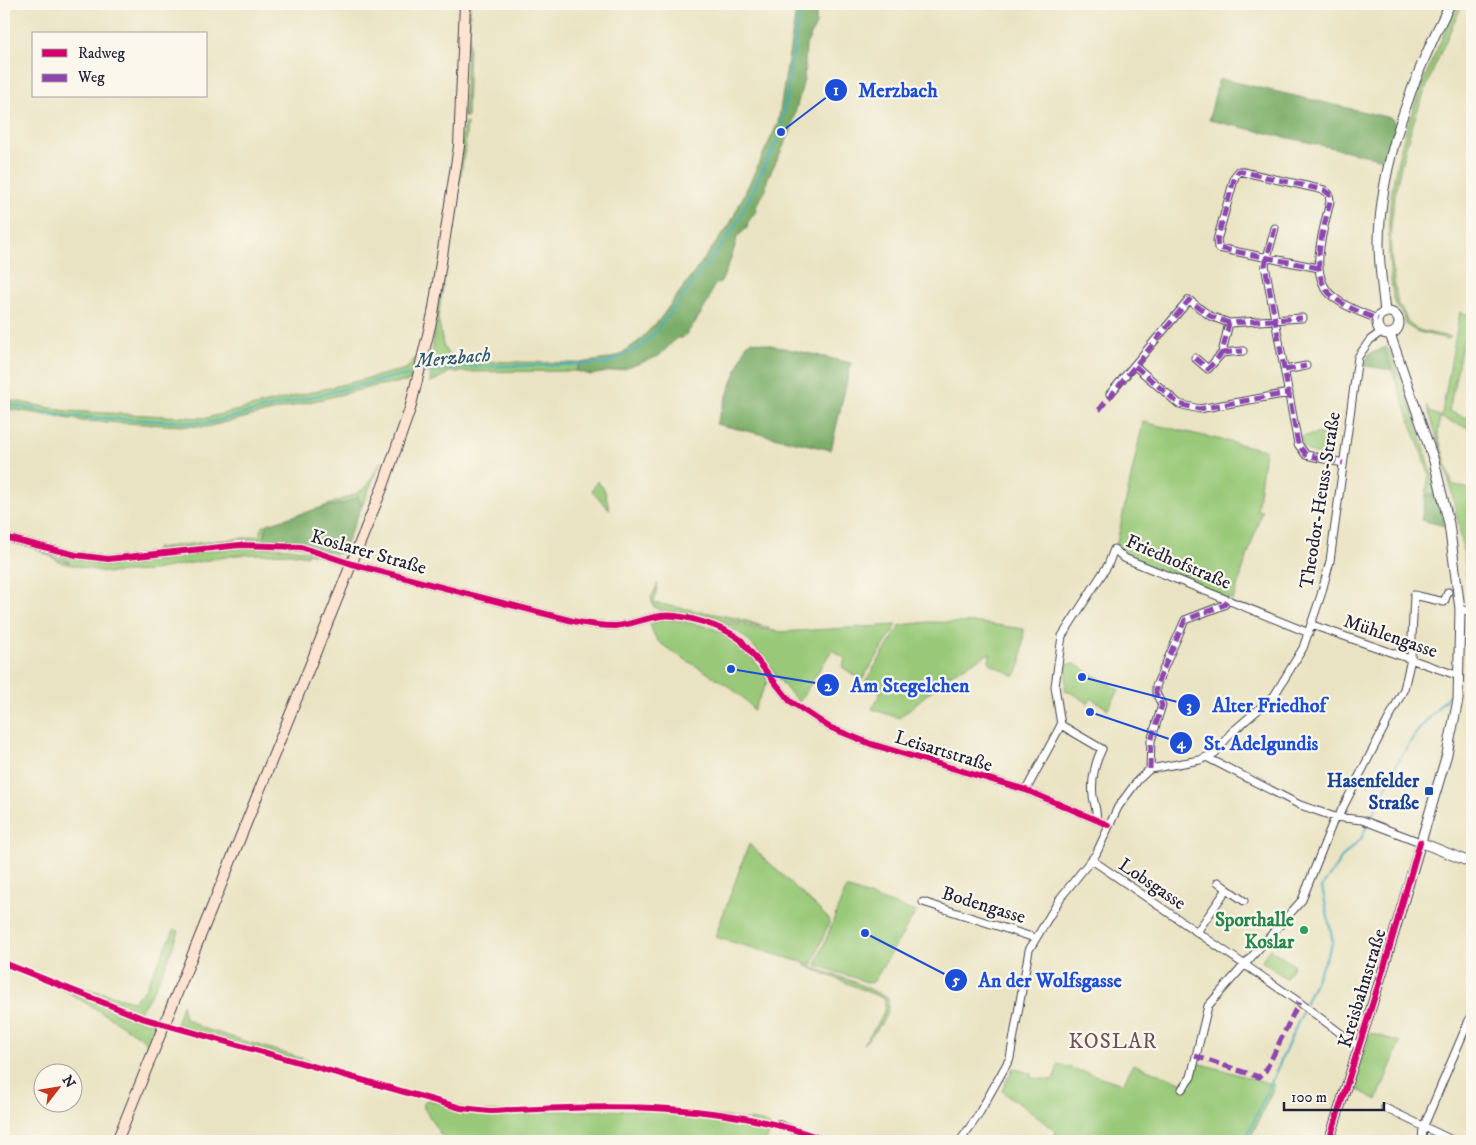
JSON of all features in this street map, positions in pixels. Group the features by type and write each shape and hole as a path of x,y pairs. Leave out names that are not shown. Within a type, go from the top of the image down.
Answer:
{"main road":[{"path":"117,1141 398,447 418,381 433,314 459,146 465,4"}],"street":[{"path":"1319,268 1218,248 1217,240 1235,176 1239,171 1324,190 1328,194 1330,201 1319,259 1323,285 1335,299 1381,316 1394,315 1398,321 1396,330 1390,334 1381,332 1377,326 1381,316 1379,244 1382,210 1401,118 1434,37 1450,4"},
{"path":"1275,228 1265,266 1298,444 1302,452 1312,457 1343,463"},
{"path":"1110,394 1189,300 1210,316 1229,323 1302,318"},
{"path":"1195,358 1208,369 1222,353 1229,323"},
{"name":"Theodor-Heuss-Straße","path":"1208,758 1232,733 1274,696 1302,648 1312,625 1330,561 1358,357 1370,340 1381,332"},
{"name":"Kreisbahnstraße","path":"1329,1141 1447,754 1458,700 1460,609 1455,557 1443,494 1434,461 1390,334"},
{"path":"1222,353 1243,351"},
{"path":"1135,366 1179,404 1199,409 1289,393"},
{"path":"1284,370 1306,366"},
{"name":"Koslarer Straße","path":"4,537 94,558 108,559 240,545 283,545 316,550 352,564 598,626 627,624 664,615"},
{"name":"Friedhofstraße","path":"1061,725 1055,686 1062,636 1108,565 1114,549 1124,558 1308,633"},
{"path":"1182,1088 1191,1077 1208,1006 1246,966 1302,900 1336,817 1404,689 1411,659 1414,595 1444,602 1448,592"},
{"path":"1150,769 1151,741 1162,705 1156,693 1156,686 1185,620 1224,605 1228,600"},
{"path":"1460,609 1472,612"},
{"name":"Leisartstraße","path":"664,615 713,624 732,632 750,648 780,690 801,710 848,736 1026,790 1108,825"},
{"name":"Mühlengasse","path":"1312,625 1459,676"},
{"path":"1026,790 1061,725 1102,749 1098,756 1092,785 1093,797 1098,813 1096,820"},
{"path":"960,1141 977,1116 1010,1058 1029,950 1035,938 1061,897 1092,860 1108,825 1138,780 1150,769 1208,758 1300,804 1336,817 1362,820 1374,824 1472,863"},
{"name":"Lobsgasse","path":"1092,860 1309,1010 1359,1047"},
{"path":"1218,882 1244,901"},
{"name":"Lobsgasse","path":"1196,932 1228,889"},
{"name":"Bodengasse","path":"922,902 1035,938"},
{"path":"1422,1141 1423,1128 1472,1013"},
{"path":"1385,1108 1423,1128 1454,1141"},
{"path":"777,1124 827,1141"}],"green space":[{"path":"468,4 470,4 467,117 464,117"},
{"path":"797,4 816,4 816,25 806,45 804,79 790,133 767,180 766,190 757,204 756,211 748,222 747,228 737,237 721,281 715,285 708,301 688,332 682,338 677,338 659,356 624,369 591,375 576,371 580,363 608,359 619,355 639,341 659,320 730,224 778,123"},
{"path":"1458,4 1462,5 1428,82 1409,135 1396,189 1391,239 1393,272 1398,304 1408,322 1416,329 1451,337 1448,339 1418,332 1406,325 1405,318 1396,305 1391,279 1389,223 1398,158 1407,126 1418,95"},
{"path":"1221,79 1391,118 1397,126 1387,160 1209,120 1218,81"},
{"path":"464,123 467,123 465,148 438,318 443,344 451,361 580,363 576,371 450,372 430,383 436,311"},
{"path":"1460,312 1472,316 1472,336 1463,340 1449,411 1472,420 1472,429 1441,418"},
{"path":"753,341 851,363 831,450 716,424 747,344"},
{"path":"1388,347 1415,418 1439,496 1426,494 1429,474 1384,348"},
{"path":"1384,348 1392,370 1364,366 1369,354"},
{"path":"415,358 418,358 411,381 380,385 206,427 83,421 4,408 4,399 66,411 206,418 406,369"},
{"path":"1427,406 1430,412 1440,416 1438,436 1452,484 1472,490 1472,599 1469,605 1467,578 1454,504"},
{"path":"1143,422 1265,450 1257,510 1262,511 1233,600 1124,556 1116,547"},
{"path":"1331,431 1329,457 1306,450 1301,442 1300,437"},
{"path":"381,461 362,506 358,497 343,504 320,508 358,493 367,486"},
{"path":"597,481 604,489 610,510 592,491"},
{"path":"1426,494 1439,496 1445,526 1421,520"},
{"path":"358,497 362,506 342,553 336,554 296,544 264,542 267,524 320,508 343,504"},
{"path":"267,524 264,542 157,551 156,548 260,536 262,526"},
{"path":"4,539 45,550 55,557 70,563 56,553 103,562 245,547 288,548 314,552 313,555 307,553 307,556 290,553 236,555 148,571 109,573 62,563 37,549"},
{"path":"658,583 654,603 736,618 769,628 728,621 714,622 659,609 653,606 651,598"},
{"path":"663,619 705,626 717,630 744,648 768,680 753,711 747,702 724,683 658,641 650,624"},
{"path":"928,622 981,623 1024,629 1021,663 1015,676 989,663 990,653 951,674 899,718 872,709 881,692 865,682 901,625"},
{"path":"727,623 781,632 897,625 862,680 842,667 846,659 832,650 799,702 748,640 726,625"},
{"path":"1067,664 1075,664 1119,690 1108,709 1091,698 1088,703 1074,694 1065,691"},
{"path":"749,844 827,917 829,922 812,965 715,937"},
{"path":"846,888 916,912 874,981 870,983 816,965"},
{"path":"174,930 179,931 167,963 152,993 139,1012 133,1013 40,976 133,1001 144,991"},
{"path":"1270,949 1294,965 1286,978 1261,961"},
{"path":"804,965 855,982 888,998 885,1018 863,1044 881,1018 885,999"},
{"path":"60,987 102,1004 114,1012 156,1025 148,1045 141,1037"},
{"path":"182,1004 185,1018 202,1028 340,1070 341,1073 176,1026"},
{"path":"1370,1033 1400,1042 1377,1100 1353,1087"},
{"path":"1198,1063 1275,1085 1249,1141 1052,1141 1055,1130 1002,1091 1013,1068 1031,1074 1031,1078 1054,1080 1058,1064 1123,1084 1133,1064 1189,1085"},
{"path":"427,1100 482,1112 662,1110 757,1121 768,1124 771,1129 766,1141 450,1141 440,1134 424,1108 423,1103"}],"waterway":[{"name":"Merzbach","path":"423,373 462,367 605,364 639,348 656,332 735,227 781,132 801,4"},
{"name":"Merzbach","path":"4,403 61,416 207,423 393,377 414,375"},
{"path":"1370,820 1396,765 1416,733 1450,694"},
{"path":"1305,1004 1333,942 1322,887 1343,856 1361,839 1368,824"},
{"path":"1245,1141 1304,1009"}],"marked path":[{"path":"1319,268 1218,248 1217,240 1235,176 1239,171 1324,190 1329,194 1330,201 1319,253 1321,279 1327,290 1336,299 1351,308 1378,319"},
{"path":"1275,228 1265,265 1298,444 1306,455 1343,463"},
{"path":"1099,410 1189,300 1210,316 1229,323 1302,318"},
{"path":"1195,358 1208,369 1222,353 1229,323"},
{"path":"1222,353 1243,351"},
{"path":"1135,366 1179,404 1199,409 1289,393"},
{"path":"1285,370 1306,366"},
{"path":"1150,769 1151,741 1162,705 1156,693 1156,686 1185,620 1224,605 1229,600"},
{"path":"1195,1056 1259,1077 1266,1070 1299,1002"}],"cycle path":[{"path":"4,537 76,555 108,559 240,545 301,547 352,564 573,621 616,626 649,618 670,616 703,622 725,630 741,640 790,701 829,727 871,744 1026,790 1108,825"},
{"path":"1329,1141 1384,967 1420,842"},
{"path":"4,963 142,1018 461,1108 490,1111 618,1107 660,1108 745,1118 786,1127 827,1141"}],"place":[{"name":"Merzbach","path":"781,132"},
{"name":"Am Stegelchen","path":"731,669"},
{"name":"Alter Friedhof","path":"1082,677"},
{"name":"St. Adelgundis","path":"1090,712"},
{"name":"Hasenfelder Straße","path":"1429,791"},
{"name":"Sporthalle Koslar","path":"1304,930"},
{"name":"An der Wolfsgasse","path":"865,933"}],"district":[{"name":"KOSLAR","path":"1113,1041"}]}
